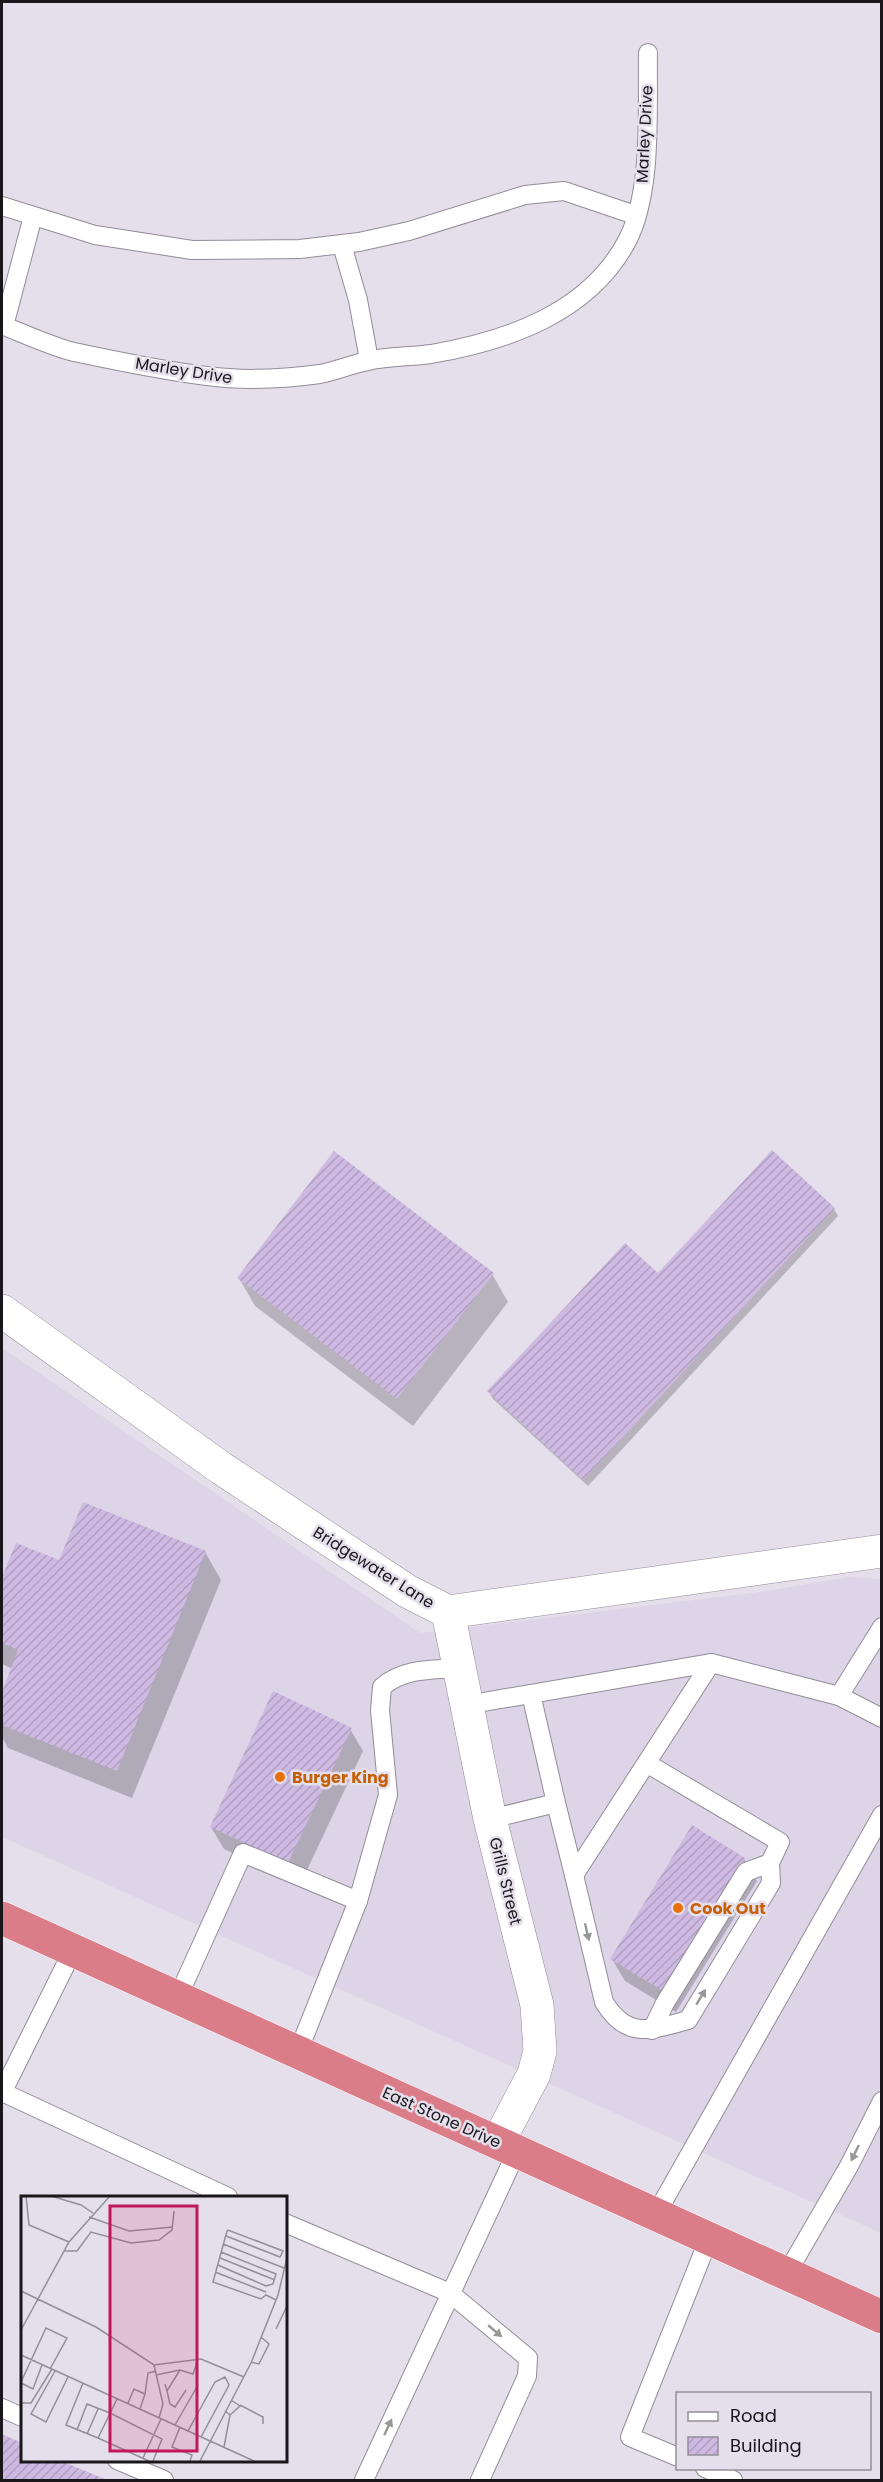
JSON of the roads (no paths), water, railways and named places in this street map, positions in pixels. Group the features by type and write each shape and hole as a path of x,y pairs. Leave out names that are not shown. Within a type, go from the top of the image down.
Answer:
{"highway":[{"name":"East Stone Drive","path":"2,1918 882,2316"}],"street":[{"name":"Bridgewater Lane","path":"2,1311 231,1474 407,1591 448,1612 882,1551"},
{"name":"Grills Street","path":"448,1612 490,1819 537,2005 540,2050 534,2074 508,2147"}],"lane":[{"name":"Marley Drive","path":"2,325 72,351 207,376 258,380 310,375 369,360 431,354 493,339 544,320 580,299 606,272 627,240 635,215 646,160 648,53"},
{"path":"2,206 95,235 192,250 300,249 342,245 409,231 525,195 564,191 635,215"},
{"path":"2,325 33,216"},
{"path":"342,245 358,300 369,360"},
{"path":"839,1696 882,1627"},
{"path":"574,1875 648,1764 711,1663"},
{"path":"466,1705 711,1663 839,1696 882,1718"},
{"path":"298,2052 358,1901 388,1795 380,1710 382,1687 395,1675 459,1668"},
{"path":"531,1694 604,2002 613,2017 627,2027 652,2030 687,2020 771,1883 770,1863 780,1842 648,1764"},
{"path":"490,1819 556,1803"},
{"path":"656,2214 882,1815"},
{"path":"178,1997 243,1853 358,1901"},
{"path":"652,2030 665,2003 746,1872 770,1863"},
{"path":"73,1950 2,2093 226,2196"},
{"path":"787,2273 877,2120 882,2101"},
{"path":"364,2481 450,2293 508,2147"},
{"path":"286,2223 450,2293 528,2358 527,2376 480,2481"},
{"path":"676,2456 630,2437 709,2238"},
{"path":"2,2408 21,2417"},
{"path":"119,2461 164,2481"},
{"path":"707,2470 733,2481"}],"place":[{"name":"Burger King","path":"280,1777"},
{"name":"Cook Out","path":"678,1908"}]}
